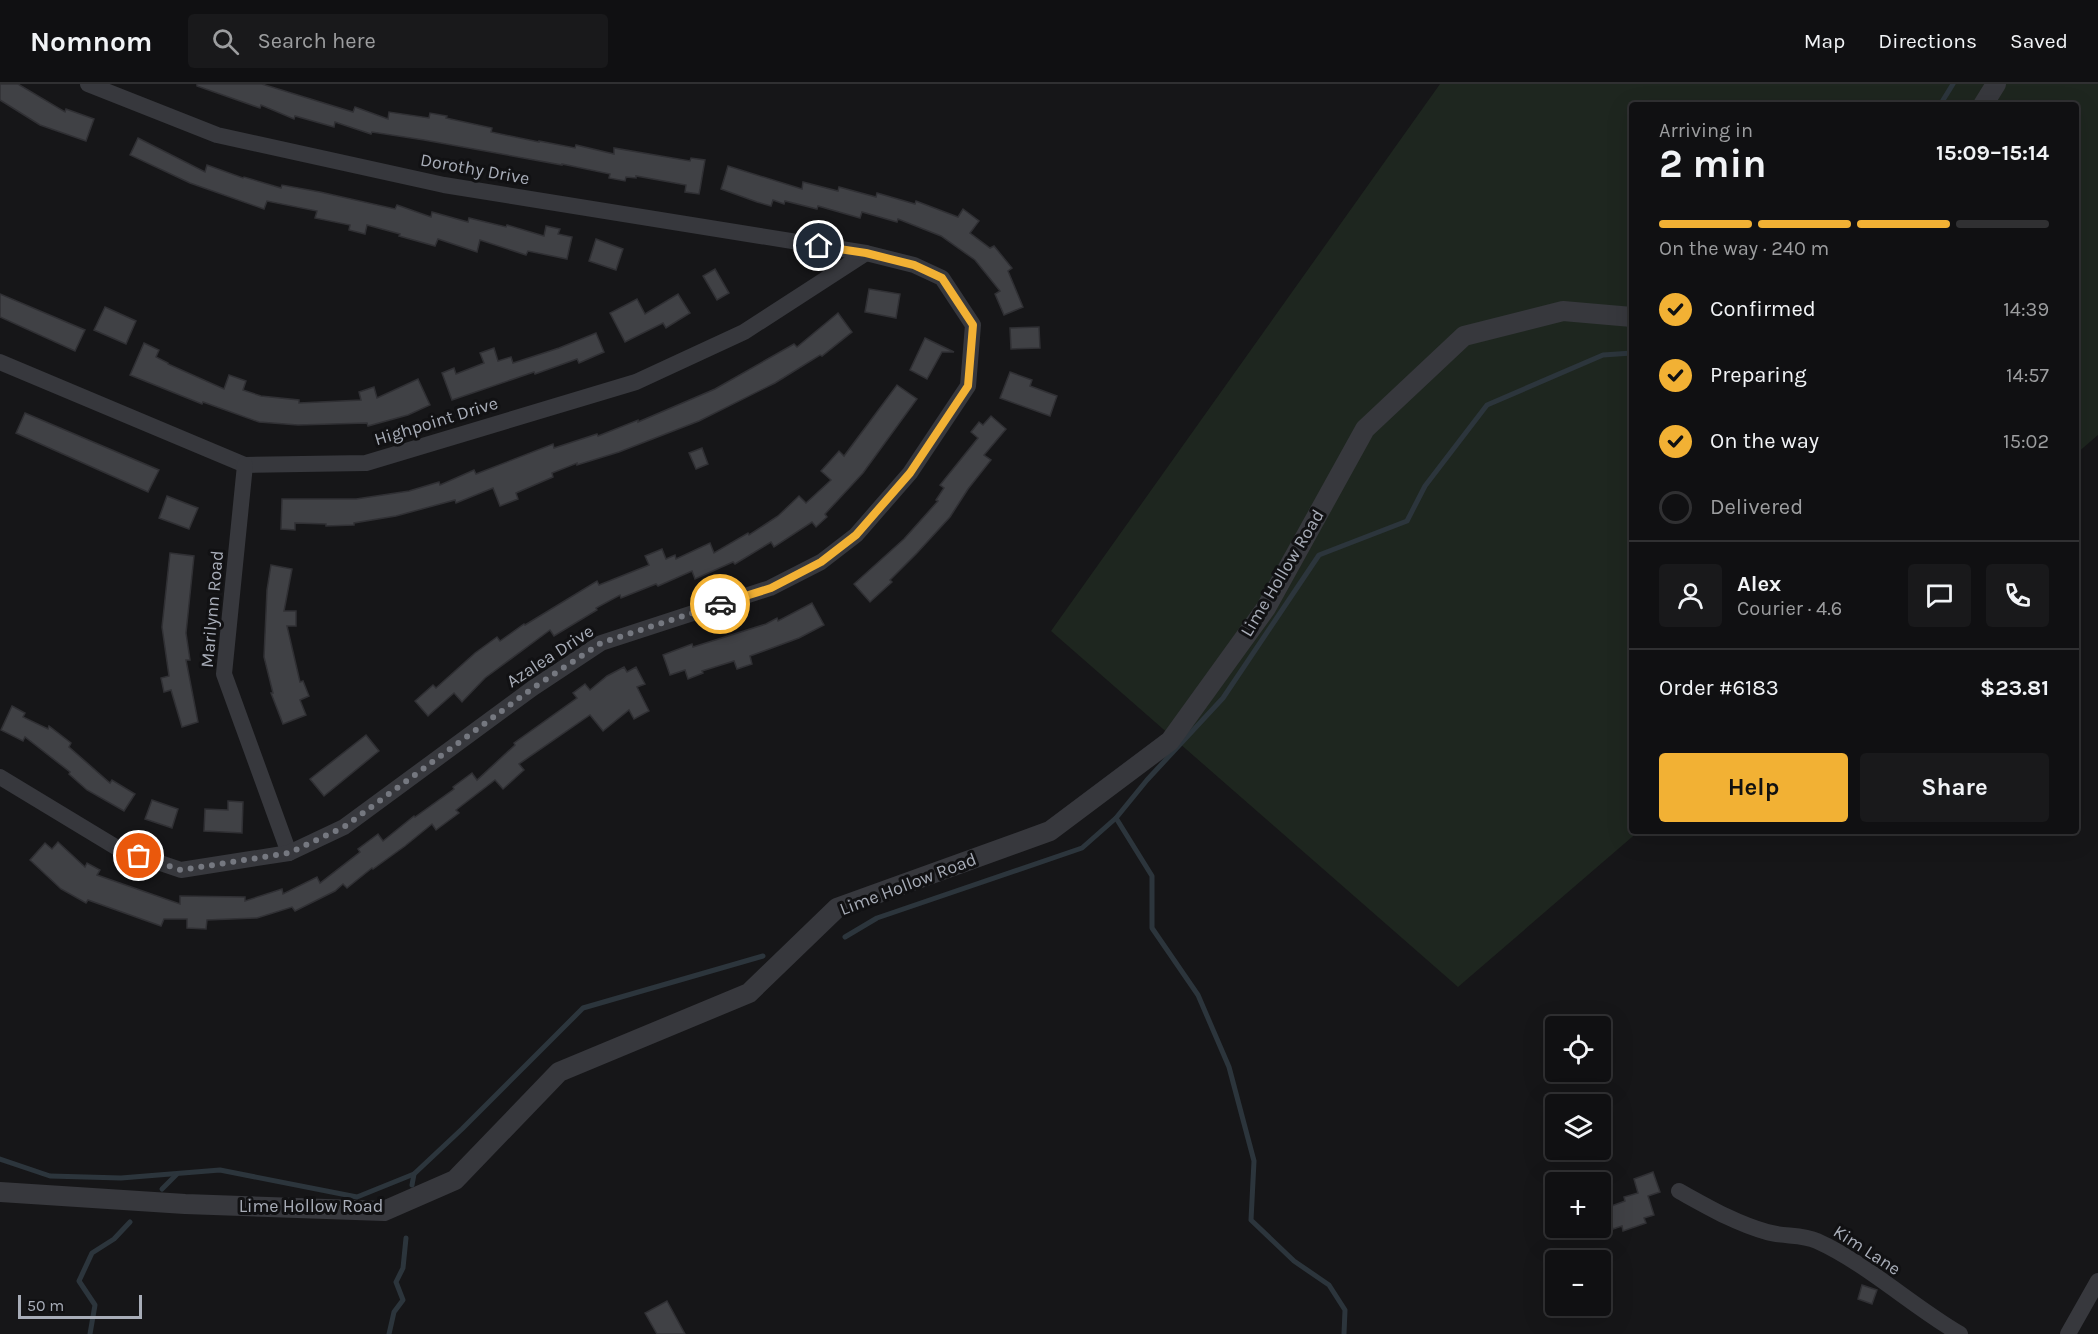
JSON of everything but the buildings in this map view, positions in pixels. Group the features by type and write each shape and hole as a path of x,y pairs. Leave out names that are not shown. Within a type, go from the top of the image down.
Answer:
{"street":[{"name":"Dorothy Drive","path":"88,84 217,135 433,183 866,253"},
{"path":"1985,102 1996,84"},
{"name":"Highpoint Drive","path":"0,362 245,465 366,463 636,382 744,332 866,253"},
{"name":"Azalea Drive","path":"0,777 118,849 181,870 289,853 344,827 533,688 601,643 771,588 821,562 856,535 910,473 968,386 973,325 942,278 914,265 866,253"},
{"name":"Lime Hollow Road","path":"0,1192 185,1204 384,1211 455,1180 559,1072 749,993 837,908 1050,831 1170,741 1266,608 1365,429 1464,336 1563,311 1629,317"},
{"name":"Marilynn Road","path":"245,465 224,674 289,853"},
{"name":"Kim Lane","path":"1679,1191 1743,1225 1770,1233 1815,1240 1859,1265 1911,1303 1960,1334"},
{"path":"2068,1334 2098,1281"}],"shaded area":[{"path":"1440,84 2098,84 2098,435 2079,451 2079,102 1629,102 1629,834 1636,834 1458,987 1051,631"}],"waterway":[{"path":"1942,102 1953,84"},
{"path":"845,937 877,918 1082,848 1116,818 1147,780 1223,698 1319,555 1407,521 1425,486 1487,405 1603,355 1629,353"},
{"path":"1116,818 1152,876 1152,928 1198,995 1229,1067 1254,1161 1251,1220 1294,1261 1329,1285 1345,1310 1344,1334"},
{"path":"0,1159 50,1176 121,1178 220,1170 357,1197 414,1174 583,1008 763,956"},
{"path":"162,1189 177,1174"},
{"path":"412,1185 414,1174"},
{"path":"90,1334 95,1305 79,1281 92,1253 114,1239 130,1222"},
{"path":"389,1334 394,1312 403,1300 396,1282 403,1268 406,1238"}],"way so far":[{"path":"139,856 181,870 289,853 344,827 533,688 601,643 720,604"}],"route":[{"path":"720,604 771,588 821,562 856,535 910,473 968,386 973,325 942,278 914,265 866,253 819,246"}]}
